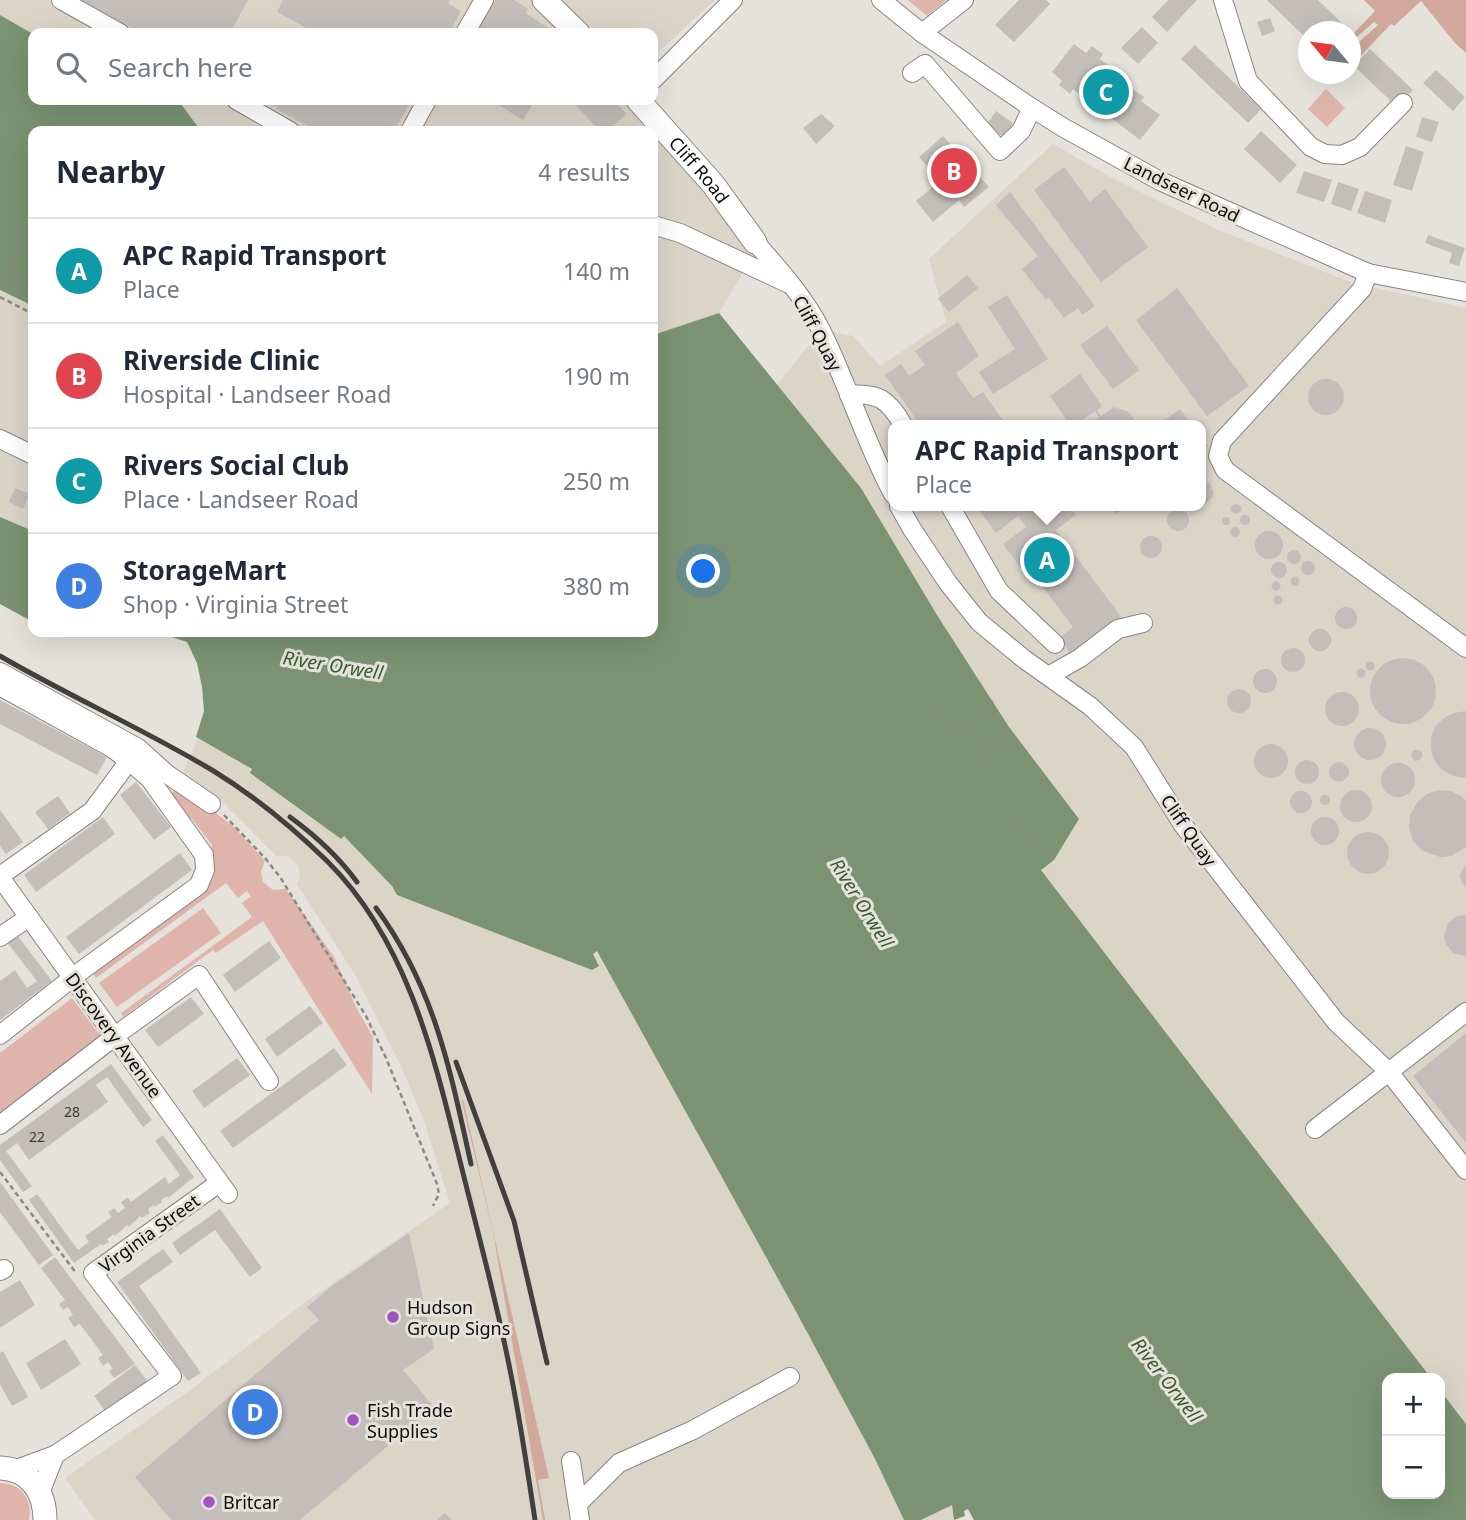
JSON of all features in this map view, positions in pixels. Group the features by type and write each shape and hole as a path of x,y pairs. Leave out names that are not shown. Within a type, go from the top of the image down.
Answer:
{"main road":[{"path":"544,0 573,28"},
{"name":"Cliff Road","path":"642,105 712,184 755,242"},
{"path":"6,1467 32,1481 46,1510"}],"street":[{"path":"61,0 111,28"},
{"path":"468,28 484,0"},
{"path":"658,75 733,0"},
{"name":"Landseer Road","path":"881,0 922,33 1032,108 1160,181 1368,273 1466,292"},
{"path":"922,33 964,0"},
{"path":"1223,0 1248,81 1311,147 1325,154 1342,155 1360,147 1403,103"},
{"path":"912,73 925,64 1000,151 1021,131 1032,108"},
{"path":"245,105 281,126"},
{"path":"413,126 425,105"},
{"path":"658,226 680,233 793,286"},
{"name":"Cliff Quay","path":"755,242 793,286 821,330 888,484"},
{"path":"1368,273 1362,289 1222,440 1218,456 1225,470 1466,648"},
{"path":"849,395 866,393 885,400 899,420"},
{"path":"0,439 28,453"},
{"name":"Cliff Quay","path":"903,511 948,583 979,622 1024,659 1090,706 1134,747 1183,825 1336,1022 1390,1072 1466,1170"},
{"path":"953,511 999,591 1055,643"},
{"path":"1050,676 1080,658 1118,629 1143,623"},
{"path":"0,1035 72,978 199,885 205,870 204,855 150,779 112,748 1,680"},
{"path":"1,680 138,748 167,774 211,804"},
{"path":"0,876 92,811 129,761"},
{"name":"Discovery Avenue","path":"0,876 223,1188"},
{"path":"0,937 29,917"},
{"path":"0,1125 199,975 269,1081"},
{"path":"1315,1129 1466,1012"},
{"name":"Virginia Street","path":"55,1455 172,1376 93,1273 223,1188"},
{"path":"579,1512 619,1463 693,1430 790,1377"},
{"path":"6,1467 55,1455 46,1510"},
{"path":"570,1461 579,1512"}],"path":[{"path":"157,111 160,105"},
{"path":"0,190 3,191 0,198"},
{"path":"25,237 2,280 28,293"},
{"path":"0,297 28,311"},
{"path":"930,701 958,730 993,701"},
{"path":"970,769 1009,727"},
{"path":"211,804 238,829 280,877 366,1016 437,1184 439,1194 433,1206"},
{"path":"1013,818 1054,860"},
{"path":"0,1172 78,1275 93,1273"}],"shaded area":[{"path":"0,0 715,0 658,52 658,28 28,28 28,31 0,15"},
{"path":"908,0 946,0 927,16"},
{"path":"1364,0 1466,0 1466,53 1421,1 1394,26 1391,24 1361,56 1361,40 1378,25 1374,22 1361,33 1361,26 1375,11"},
{"path":"1326,89 1345,108 1327,127 1308,109"},
{"path":"182,105 640,105 656,126 197,126"},
{"path":"658,128 755,252 719,313 658,333"},
{"path":"1053,144 1110,177 1216,229 1353,283 1466,308 1466,1424 1445,1397 1445,1373 1427,1373 1041,870 1009,727 937,615 861,488 777,385 821,330 853,336 880,366 946,322 929,259"},
{"path":"0,290 28,304 28,529 0,517"},
{"path":"198,739 252,769 250,774 341,839 344,835 398,895 592,969 593,954 597,951 793,1306 874,1457 904,1520 95,1520 65,1478 186,1393 311,1298 450,1203 424,1121 401,1066 355,975 297,884 300,875 298,865 288,856 276,856 216,795 183,772"},
{"path":"178,784 234,827 265,861 261,871 263,882 273,890 286,889 334,957 356,1007 373,1037 372,1094 263,921 216,953 213,950 123,1017 121,1013 252,917 242,903 251,896 247,891 238,898 226,883 96,978 91,970 202,890 212,845 192,819 185,818 170,797"},
{"path":"203,908 221,933 117,1007 99,983"},
{"path":"72,998 102,1038 0,1112 0,1053"},
{"path":"463,1099 549,1478 538,1480 545,1520 493,1232"},
{"path":"0,1483 14,1486 24,1494 29,1506 29,1520 0,1520"},
{"path":"952,1505 954,1520 921,1520"}],"water":[{"path":"0,15 28,31 28,105 182,105 197,126 28,126 28,304 0,290"},
{"name":"River Orwell","path":"719,313 861,488 937,615 1009,727 1079,819 1054,860 1041,870 1427,1373 1382,1373 1382,1499 1445,1499 1445,1397 1466,1424 1466,1520 974,1520 968,1509 964,1511 965,1516 954,1520 952,1505 921,1520 904,1520 874,1457 793,1306 597,951 593,954 599,966 592,970 397,895 392,886 344,836 341,839 250,773 252,769 196,737 204,711 197,663 187,642 172,637 658,637 658,333"},
{"path":"0,517 28,529 28,619 0,604"}],"building":[{"path":"81,0 248,0 233,28 132,28"},
{"path":"283,0 450,0 448,3 461,11 452,28 307,28 277,12"},
{"path":"495,0 514,0 528,9 526,13 548,28 478,28"},
{"path":"1019,0 1046,0 1050,4 1014,42 995,25"},
{"path":"1168,0 1197,0 1167,32 1152,17"},
{"path":"1267,0 1318,0 1340,21 1298,21 1298,30"},
{"path":"1270,18 1275,31 1262,36 1257,22"},
{"path":"1142,27 1158,43 1138,64 1121,48"},
{"path":"1074,44 1086,53 1092,46 1103,54 1100,59 1129,82 1127,85 1144,97 1141,101 1160,115 1140,140 1073,89 1070,94 1059,85 1062,81 1052,72"},
{"path":"1195,45 1261,109 1248,123 1181,59"},
{"path":"1370,49 1413,90 1397,107 1361,73 1361,59"},
{"path":"1436,70 1465,97 1453,111 1423,83"},
{"path":"279,105 409,105 397,126 308,126 276,109"},
{"path":"499,105 532,105 523,120"},
{"path":"576,105 618,105 626,114 613,126 595,126"},
{"path":"996,111 1013,123 1004,137 986,126"},
{"path":"821,114 835,126 816,144 803,128"},
{"path":"1422,117 1439,122 1432,142 1416,137"},
{"path":"1261,131 1297,165 1280,183 1244,149"},
{"path":"943,136 989,187 964,207 959,200 933,222 916,201 940,181 919,157"},
{"path":"1406,146 1424,152 1412,191 1393,185"},
{"path":"1064,167 1090,202 1105,189 1148,247 1101,282 1034,190"},
{"path":"1304,171 1332,180 1324,202 1296,193"},
{"path":"1338,182 1359,189 1351,211 1331,204"},
{"path":"1365,191 1392,200 1385,223 1357,213"},
{"path":"1010,192 1095,306 1082,315 1078,308 1064,318 1022,269 1038,256 996,205"},
{"path":"1428,235 1465,248 1459,266 1449,263 1452,253 1425,243"},
{"path":"967,275 978,288 949,312 938,299"},
{"path":"1177,288 1249,386 1207,416 1136,320"},
{"path":"1007,295 1048,359 993,394 979,372 1015,349 988,307"},
{"path":"958,322 979,356 956,373 973,398 983,392 1003,420 916,420 885,375 901,364 909,376 925,365 915,351"},
{"path":"1107,326 1139,370 1113,389 1080,345"},
{"path":"1080,374 1102,406 1097,410 1101,416 1114,407 1129,412 1135,420 1095,420 1099,417 1095,411 1082,420 1067,420 1050,396"},
{"path":"1326,379 1339,384 1344,397 1339,410 1326,415 1313,410 1308,397 1313,384"},
{"path":"1180,409 1188,420 1165,420"},
{"path":"1206,483 1210,484 1213,497 1206,503"},
{"path":"15,488 28,493 23,509 9,502"},
{"path":"1236,504 1240,505 1240,513 1236,514 1232,513 1231,509 1232,505"},
{"path":"980,511 1073,511 1076,515 1056,530 1123,619 1073,657 1059,638 1073,627 1035,577 1030,580 1003,544 1026,527 1018,516 996,533"},
{"path":"1171,511 1185,511 1189,516 1189,524 1182,531 1174,531 1167,524 1167,516"},
{"path":"1245,515 1250,520 1245,525 1240,520"},
{"path":"1226,517 1230,521 1226,525 1222,521"},
{"path":"1235,527 1240,532 1235,537 1230,532"},
{"path":"1269,531 1279,535 1283,545 1279,555 1269,559 1259,555 1255,545 1259,535"},
{"path":"1151,536 1161,543 1162,547 1155,557 1151,558 1141,551 1140,547 1147,537"},
{"path":"1291,550 1297,550 1301,557 1297,564 1291,564 1287,560 1287,554"},
{"path":"1305,561 1311,561 1315,568 1311,575 1305,575 1301,571 1301,565"},
{"path":"1279,562 1287,570 1279,578 1271,570"},
{"path":"1295,577 1299,581 1295,585 1291,581"},
{"path":"1276,581 1281,586 1276,591 1271,586"},
{"path":"1278,595 1283,600 1278,605 1273,600"},
{"path":"1346,607 1354,610 1357,618 1354,626 1346,629 1338,626 1335,618 1338,610"},
{"path":"1320,629 1328,632 1331,640 1328,648 1320,651 1312,648 1309,640 1312,632"},
{"path":"1293,648 1301,652 1305,660 1301,668 1293,672 1285,668 1281,660 1285,652"},
{"path":"1403,658 1426,668 1436,691 1426,714 1403,724 1380,714 1370,691 1380,668"},
{"path":"1370,661 1375,666 1370,671 1365,666"},
{"path":"1361,668 1366,673 1361,678 1356,673"},
{"path":"1265,669 1276,676 1277,681 1270,692 1265,693 1254,686 1253,681 1260,670"},
{"path":"1239,689 1248,692 1251,701 1248,710 1239,713 1230,710 1227,701 1230,692"},
{"path":"1342,692 1354,697 1359,709 1354,721 1342,726 1330,721 1325,709 1330,697"},
{"path":"0,700 107,757 97,775 0,724"},
{"path":"1466,711 1466,777 1462,778 1441,769 1434,760 1431,738 1435,727 1444,718"},
{"path":"1370,728 1382,732 1386,744 1382,756 1370,760 1358,756 1354,744 1358,732"},
{"path":"1271,744 1283,749 1288,761 1283,773 1271,778 1259,773 1254,761 1259,749"},
{"path":"1417,749 1423,755 1417,761 1411,755"},
{"path":"1307,760 1316,763 1319,772 1316,781 1307,784 1298,781 1295,772 1298,763"},
{"path":"1339,762 1346,765 1349,772 1346,779 1339,782 1332,779 1329,772 1332,765"},
{"path":"1398,763 1410,768 1415,780 1410,792 1398,797 1386,792 1381,780 1386,768"},
{"path":"136,782 171,827 154,840 120,795"},
{"path":"1356,790 1367,795 1372,806 1367,817 1356,822 1345,817 1340,806 1345,795"},
{"path":"1439,790 1451,791 1466,801 1466,847 1451,856 1440,857 1421,850 1413,841 1409,827 1410,815 1418,801"},
{"path":"1301,791 1309,794 1312,802 1309,810 1301,813 1293,810 1290,802 1293,794"},
{"path":"1325,795 1329,796 1329,804 1325,805 1321,804 1320,800 1321,796"},
{"path":"58,796 70,813 48,829 35,812"},
{"path":"0,810 23,842 6,854 0,846"},
{"path":"103,817 115,834 36,892 24,875"},
{"path":"1325,817 1335,821 1339,831 1335,841 1325,845 1315,841 1311,831 1315,821"},
{"path":"1368,832 1383,838 1389,853 1383,868 1368,874 1353,868 1347,853 1353,838"},
{"path":"180,853 192,870 79,954 66,937"},
{"path":"1466,864 1466,888 1460,875"},
{"path":"1466,915 1464,956 1453,953 1444,937 1448,923 1457,916"},
{"path":"17,935 52,981 0,1020 0,981 15,970 27,988 37,981 7,942"},
{"path":"269,941 281,958 235,992 223,975"},
{"path":"191,997 204,1014 158,1047 145,1030"},
{"path":"310,1006 323,1023 277,1057 265,1039"},
{"path":"1466,1033 1466,1143 1413,1076"},
{"path":"334,1048 347,1065 233,1148 220,1131"},
{"path":"237,1058 250,1075 204,1108 192,1091"},
{"path":"111,1064 152,1120 143,1127 107,1077 96,1085 108,1102 29,1160 17,1143 6,1151 32,1186 23,1192 0,1160 0,1145"},
{"path":"163,1135 194,1177 168,1198 167,1196 155,1207 154,1205 148,1209 150,1213 142,1218 140,1216 129,1227 127,1225 115,1236 114,1234 107,1239 109,1242 102,1246 101,1244 74,1263 29,1200 37,1194 78,1250 89,1242 85,1236 112,1217 108,1212 114,1208 118,1213 125,1208 121,1202 128,1197 131,1202 165,1177 169,1184 180,1175 155,1141"},
{"path":"0,1182 53,1255 39,1265 0,1212"},
{"path":"220,1209 262,1268 250,1277 215,1230 180,1255 172,1243"},
{"path":"409,1233 434,1349 403,1370 434,1407 300,1520 171,1520 135,1477 319,1320 307,1307 333,1285"},
{"path":"163,1249 173,1262 139,1286 201,1373 188,1381 117,1282"},
{"path":"55,1257 135,1364 114,1378 109,1371 113,1369 108,1362 103,1366 98,1358 103,1355 80,1324 74,1327 68,1318 73,1315 68,1307 63,1310 59,1304 65,1300 41,1268"},
{"path":"20,1280 35,1305 0,1328 0,1292"},
{"path":"65,1339 81,1364 41,1390 26,1363"},
{"path":"3,1351 28,1397 12,1406 0,1384 0,1353"},
{"path":"135,1365 148,1382 106,1412 94,1396"},
{"path":"445,1513 452,1520 437,1520"}],"railway":[{"path":"0,656 186,755 242,790 286,824 327,861 357,895 381,932 419,1015 445,1102 502,1332 535,1520"},
{"path":"290,817 326,847 357,882"},
{"path":"376,908 413,969 438,1031 471,1164"},
{"path":"456,1062 514,1221 547,1363"}],"place":[{"name":"Rivers Social Club","path":"1106,92"},
{"name":"Riverside Clinic","path":"954,171"},
{"name":"APC Rapid Transport","path":"1047,560"},
{"name":"Hudson Group Signs","path":"393,1317"},
{"name":"StorageMart","path":"255,1412"},
{"name":"Fish Trade Supplies","path":"353,1420"},
{"name":"Britcar","path":"209,1502"}]}
